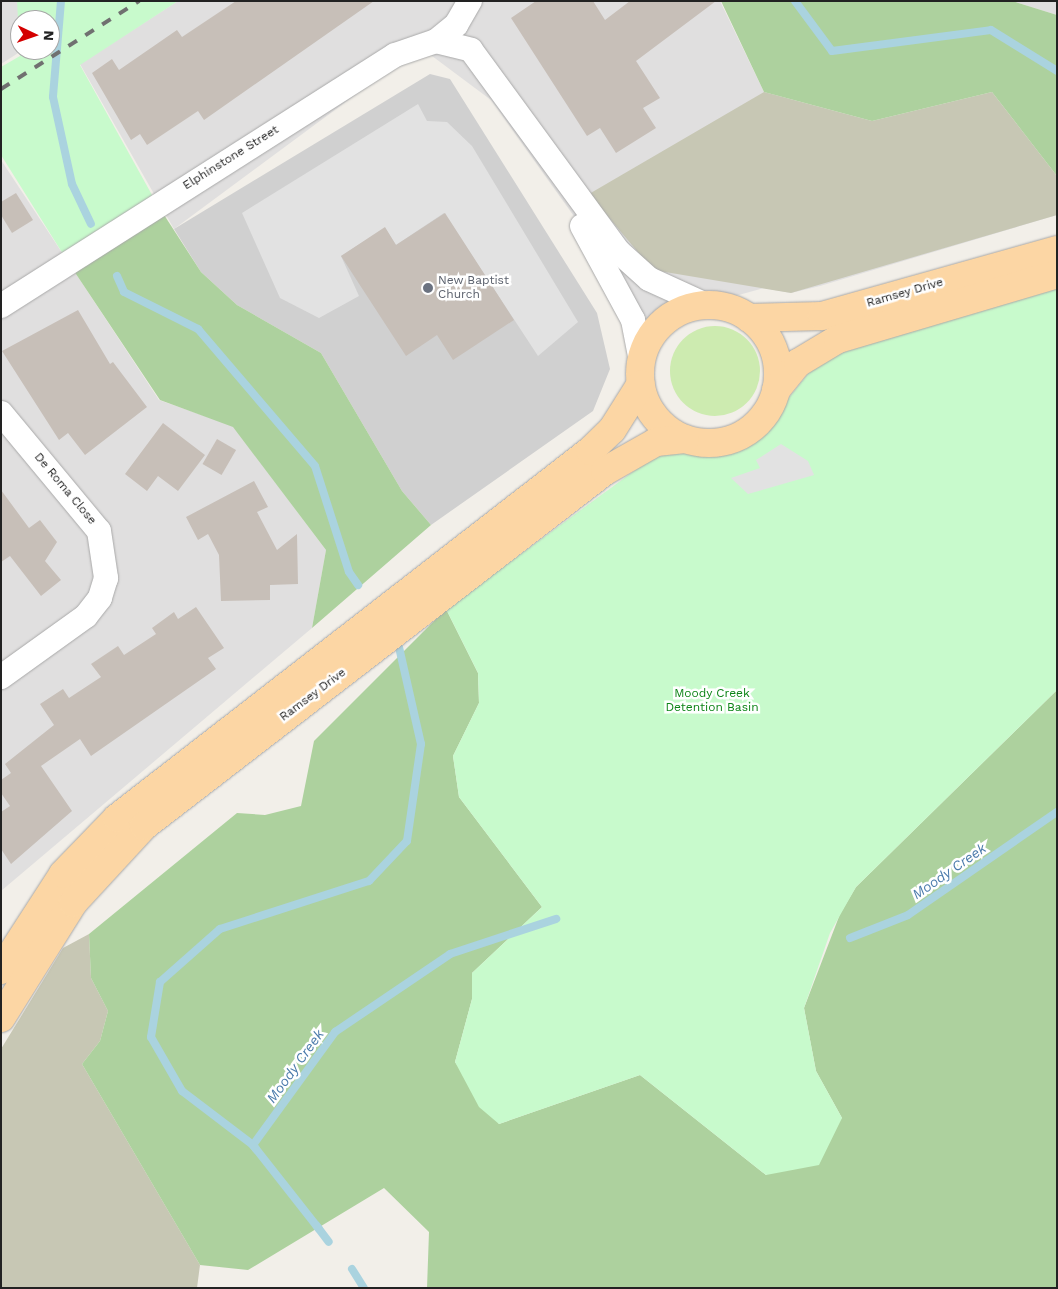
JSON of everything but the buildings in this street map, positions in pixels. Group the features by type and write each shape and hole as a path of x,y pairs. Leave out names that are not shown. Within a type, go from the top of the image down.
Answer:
{"main road":[{"name":"Ramsey Drive","path":"749,318 822,316 1057,250"},
{"name":"Ramsey Drive","path":"776,390 798,363 838,339 1057,274"},
{"path":"706,305 729,308 749,318 774,350 776,390 767,412 752,430 730,441 708,444 685,439 655,418 641,373 649,340 664,322 684,310 706,305"},
{"name":"Ramsey Drive","path":"1,970 63,874 117,818 590,451 612,430 641,373"},
{"name":"Ramsey Drive","path":"1,1018 73,903 144,826 605,471 656,442 685,439"}],"street":[{"path":"467,7 436,41 471,50"},
{"path":"467,7 471,50 619,252 649,279 706,305"},
{"name":"Elphinstone Street","path":"1,306 395,55 436,41"},
{"path":"531,132 625,304 641,373"},
{"name":"De Roma Close","path":"1,413 99,531 106,578 100,598 86,616 1,677"}],"shaded area":[{"path":"1,1 99,1 60,16 60,10 10,10 10,58 1,64"},
{"path":"178,1 720,1 764,92 1057,176 1057,215 820,286 791,293 764,288 648,320 491,100 420,47 174,229 80,64"},
{"path":"1012,1 1057,1 1057,15"},
{"path":"430,74 450,79 597,313 610,369 593,411 431,525 402,491 321,353 237,305 201,272 174,229"},
{"path":"764,92 872,121 992,92 1057,176 1057,215 791,293 653,270 589,194"},
{"path":"418,104 427,121 447,122 472,146 578,322 538,356 444,213 396,245 385,228 341,256 359,296 319,318 280,298 242,213"},
{"path":"1,160 159,400 233,426 326,550 312,628 1,891"},
{"path":"781,444 808,461 814,475 748,494 731,478 760,468 756,460"},
{"path":"89,934 91,978 108,1011 100,1041 82,1064 200,1265 197,1288 1,1288 1,1049 63,948"}],"green space":[{"path":"17,1 178,1 80,65 157,204 68,262 1,155 1,67 13,60 60,60 60,10 17,10"},
{"path":"721,1 1012,1 1057,15 1057,176 992,92 872,121 764,92"},
{"path":"157,204 201,272 237,305 321,353 402,491 431,525 312,628 326,550 233,427 160,400 68,262"},
{"name":"Moody Creek Detention Basin","path":"1057,285 1057,690 856,887 830,933 804,1008 816,1071 842,1118 819,1165 766,1175 640,1075 499,1124 479,1107 455,1062 472,999 472,973 542,907 459,797 453,756 479,703 478,673 446,609 653,457 755,440 819,360"},
{"path":"715,326 732,330 747,339 756,354 760,371 756,388 747,403 732,412 715,416 698,412 683,403 674,388 670,371 674,354 683,339 698,330"},
{"path":"446,609 478,673 479,703 453,756 459,797 542,907 472,973 472,999 455,1062 499,1124 640,1075 766,1175 842,1118 816,1071 804,1008 840,914 856,887 1057,690 1057,1288 427,1288 429,1232 384,1188 248,1270 200,1265 82,1064 100,1041 108,1011 91,978 89,934 237,813 265,815 301,806 314,741"}],"waterway":[{"path":"61,1 53,97 72,184 91,224"},
{"path":"795,1 832,51 991,30 1057,71"},
{"path":"117,276 124,292 198,329 315,466 349,572 358,585"},
{"path":"319,1229 253,1145 182,1091 151,1037 160,982 220,929 369,881 407,841 421,744 399,647"},
{"name":"Moody Creek","path":"850,938 908,915 1057,812"},
{"name":"Moody Creek","path":"256,1149 253,1145 335,1032 450,954 556,919"},
{"name":"Moody Creek","path":"316,1225 329,1242"},
{"name":"Moody Creek","path":"352,1269 364,1288"}],"railway":[{"path":"1,89 139,1"}],"place":[{"name":"New Baptist Church","path":"428,288"}]}
